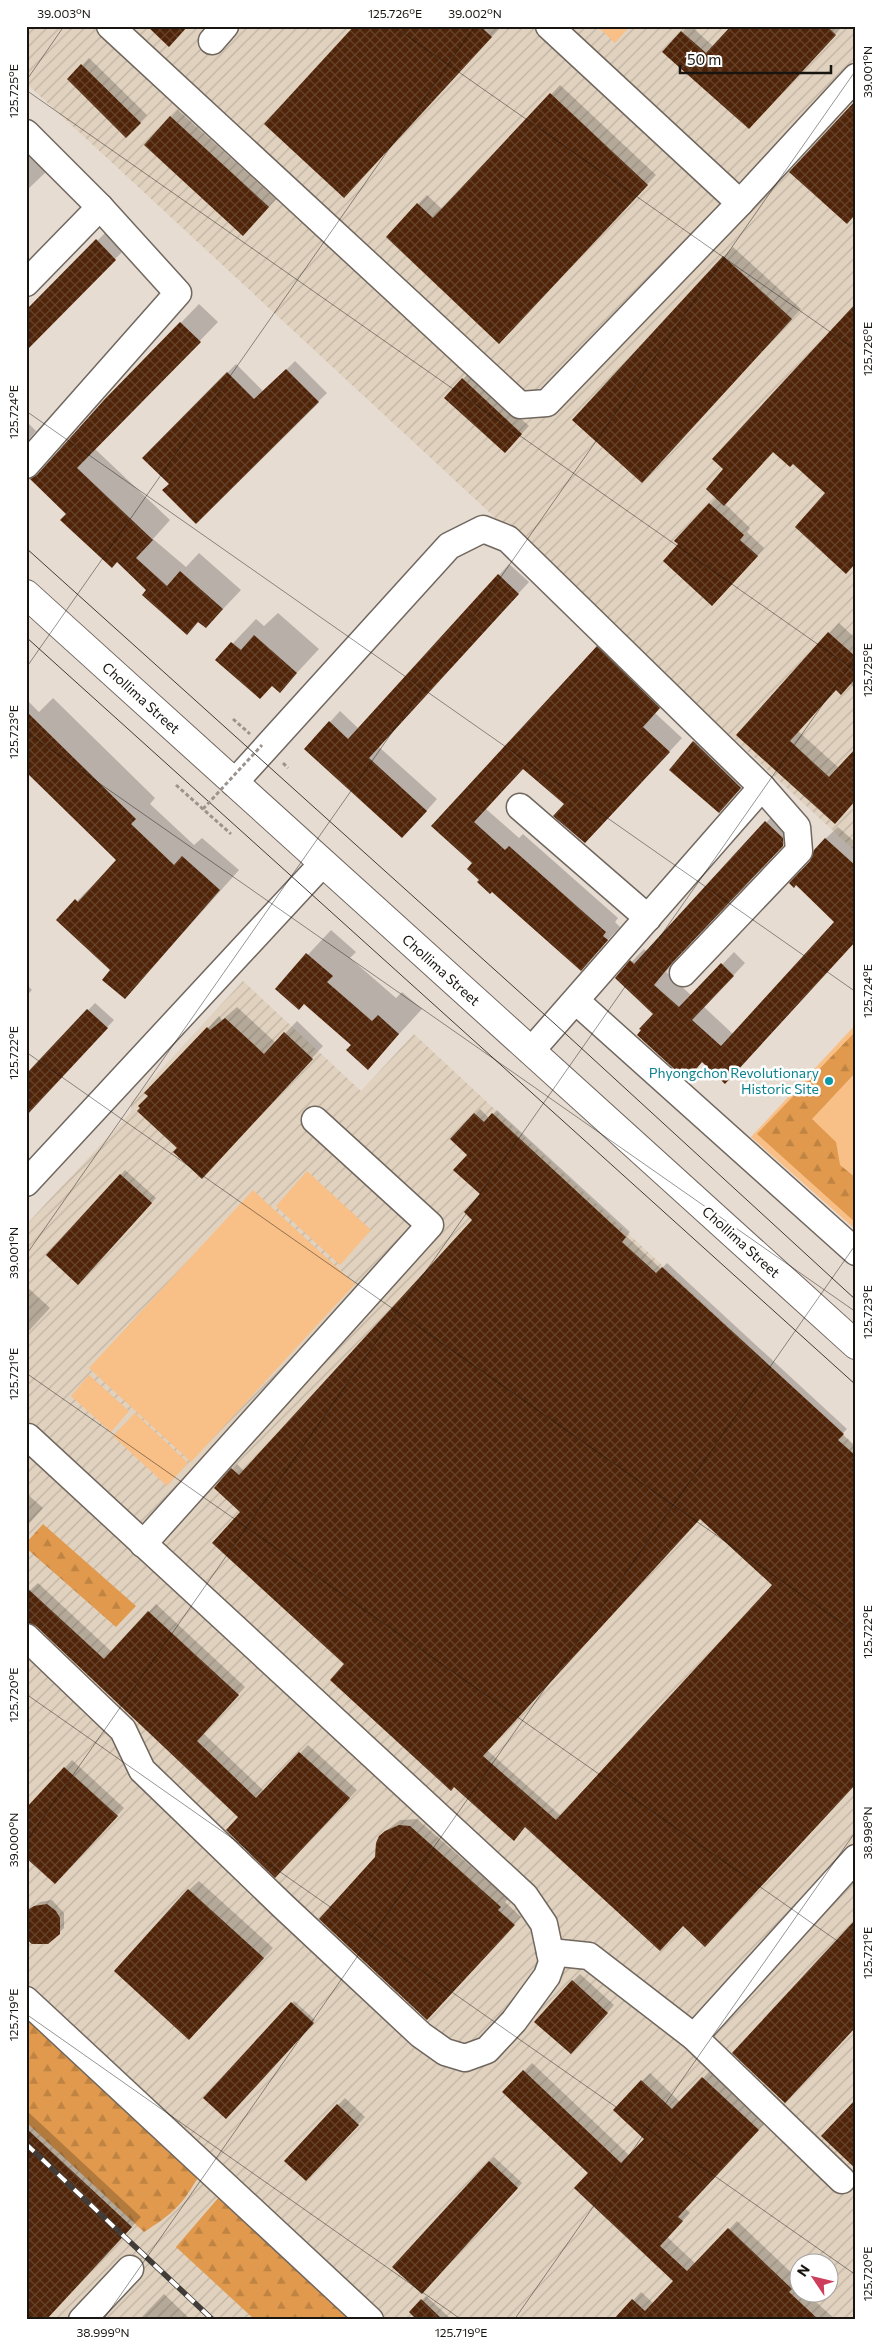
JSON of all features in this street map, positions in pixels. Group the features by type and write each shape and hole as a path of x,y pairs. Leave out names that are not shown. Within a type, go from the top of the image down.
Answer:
{"highway":[{"name":"Chollima Street","path":"26,594 856,1346"}],"street":[{"path":"110,26 520,404 547,403 740,202 856,77"},
{"path":"549,26 740,202"},
{"path":"26,133 100,207 178,293 26,465"},
{"path":"26,283 100,207"},
{"path":"234,783 449,546 482,529 508,539 762,787 796,827 798,851 683,973"},
{"path":"531,1051 762,787"},
{"path":"520,807 648,918"},
{"path":"26,1183 323,863"},
{"path":"576,1001 856,1252"},
{"path":"142,1544 430,1225 315,1120"},
{"path":"26,1637 123,1730 142,1770 283,1906 421,2034 445,2052 465,2058 487,2050 514,2021 547,1976 552,1962 544,1924 525,1896 28,1437"},
{"path":"694,2037 856,1858"},
{"path":"550,1952 589,1956 694,2037 842,2180"},
{"path":"26,2000 370,2320"},
{"path":"82,2320 130,2269"}],"path":[{"path":"203,809 262,745"},
{"path":"176,786 231,834"}],"shaded area":[{"path":"26,26 856,26 856,852 26,83"},
{"path":"597,26 630,26 615,43"},
{"path":"243,981 361,1091 414,1034 856,1446 856,2320 26,2320 26,1225 131,1112 131,1102"},
{"name":"Phyongchon Revolutionary Historic Site","path":"856,1024 856,1230 751,1137"},
{"path":"307,1171 371,1230 340,1265 276,1206"},
{"path":"253,1190 355,1284 191,1462 89,1368"},
{"path":"89,1375 129,1411 111,1432 71,1396"},
{"path":"135,1413 188,1463 167,1486 113,1436"}],"green space":[{"name":"Phyongchon Revolutionary Historic Site","path":"856,1031 856,1072 812,1119 836,1142 840,1165 856,1178 856,1223 757,1134"},
{"path":"43,1524 136,1606 116,1627 26,1548 26,1543"},
{"path":"26,2016 199,2175 188,2194 176,2208 144,2232 26,2122"},
{"path":"219,2197 354,2320 255,2320 176,2247"}],"building":[{"path":"147,26 188,26 169,47"},
{"path":"354,26 480,26 492,37 344,198 264,124"},
{"path":"731,26 827,26 836,35 749,129 662,52 681,31 706,53"},
{"path":"81,64 141,123 126,138 67,79"},
{"path":"550,93 648,185 499,344 386,237 417,203 433,218"},
{"path":"856,100 856,214 847,224 789,172"},
{"path":"170,116 269,207 243,236 144,145"},
{"path":"96,239 116,260 26,351 26,310"},
{"path":"723,256 792,319 642,483 572,420"},
{"path":"856,303 856,563 846,574 795,527 825,493 793,464 790,467 773,452 724,506 706,489 723,469 712,459"},
{"path":"180,322 201,342 77,468 153,540 136,558 167,586 180,571 223,609 206,628 198,622 187,635 142,595 146,590 117,562 112,568 60,520 66,514 30,479 37,475 104,400"},
{"path":"286,369 319,402 196,524 162,490 169,484 142,458 227,372 254,399"},
{"path":"462,378 522,434 505,453 444,398"},
{"path":"709,503 744,535 740,540 758,556 712,606 663,561 678,544 674,541"},
{"path":"498,574 519,594 369,758 427,811 402,838 304,749 329,721 348,739"},
{"path":"828,632 856,657 856,678 841,695 836,690 790,741 829,777 856,748 856,800 835,824 736,735"},
{"path":"254,635 297,673 280,693 272,686 260,699 215,660 231,642 241,650"},
{"path":"597,646 660,708 643,727 670,752 585,843 553,816 564,804 523,769 474,822 505,850 509,846 606,932 603,936 608,940 581,971 492,892 490,894 477,882 479,880 467,869 472,863 431,826"},
{"path":"26,711 136,819 131,824 174,865 182,856 220,890 125,999 102,980 110,970 56,920 75,899 78,902 116,860 26,772"},
{"path":"693,741 741,788 719,813 669,770"},
{"path":"765,821 783,838 783,846 672,963 654,985 679,1007 721,963 734,976 692,1020 721,1046 834,922 796,885 794,888 789,883 810,861 814,850 825,838 856,866 856,941 725,1084 702,1062 692,1074 689,1071 683,1077 637,1035 641,1030 639,1029 653,1014 615,978 630,960 634,964"},
{"path":"306,953 333,976 327,982 372,1021 378,1015 399,1034 368,1070 346,1050 351,1045 304,1004 299,1010 275,989"},
{"path":"87,1009 108,1028 26,1116 26,1074"},
{"path":"225,1018 264,1054 284,1032 313,1059 202,1179 173,1152 177,1148 137,1111 140,1108 138,1106 148,1096 144,1093 207,1027 210,1030"},
{"path":"474,1113 484,1122 492,1113 626,1237 622,1242 656,1273 662,1267 844,1434 838,1440 856,1456 856,1784 705,1947 683,1926 660,1951 525,1827 514,1841 454,1787 451,1791 330,1680 344,1664 212,1543 240,1512 214,1488 231,1468 239,1475 472,1220 464,1212 480,1194 453,1170 467,1155 450,1139","holes":["700,1519 772,1585 556,1820 483,1756"]},
{"path":"120,1174 152,1203 78,1285 46,1255"},
{"path":"26,1587 104,1659 148,1611 239,1695 197,1741 256,1798 299,1752 350,1798 275,1878 226,1830 238,1817 36,1626 26,1622"},
{"path":"64,1767 118,1816 55,1884 26,1858 26,1808"},
{"path":"399,1825 410,1826 501,1907 498,1910 515,1925 427,2020 319,1919 375,1857 376,1843 379,1836"},
{"path":"188,1889 264,1958 189,2040 114,1971"},
{"path":"47,1904 56,1911 60,1918 60,1934 48,1944 32,1944 26,1939 26,1911 34,1906"},
{"path":"856,1919 856,2027 785,2103 732,2053"},
{"path":"572,1980 608,2013 571,2054 534,2022"},
{"path":"291,2002 314,2023 226,2119 203,2098"},
{"path":"523,2070 621,2163 644,2139 613,2110 641,2080 672,2109 702,2077 759,2130 678,2217 683,2221 660,2246 687,2271 728,2228 790,2287 790,2304 802,2304 819,2320 613,2320 632,2299 645,2311 673,2281 574,2188 588,2173 502,2092"},
{"path":"856,2099 856,2169 821,2136"},
{"path":"337,2104 359,2125 306,2181 284,2161"},
{"path":"26,2128 132,2227 46,2320 26,2320"},
{"path":"489,2161 518,2188 422,2294 392,2267"},
{"path":"421,2299 443,2320 417,2320 409,2312"}],"tram line":[{"path":"26,548 555,1024 856,1300"},
{"path":"26,637 856,1385"}],"railway":[{"path":"26,2144 213,2320"}],"place":[{"name":"Phyongchon Revolutionary Historic Site","path":"829,1081"}]}
